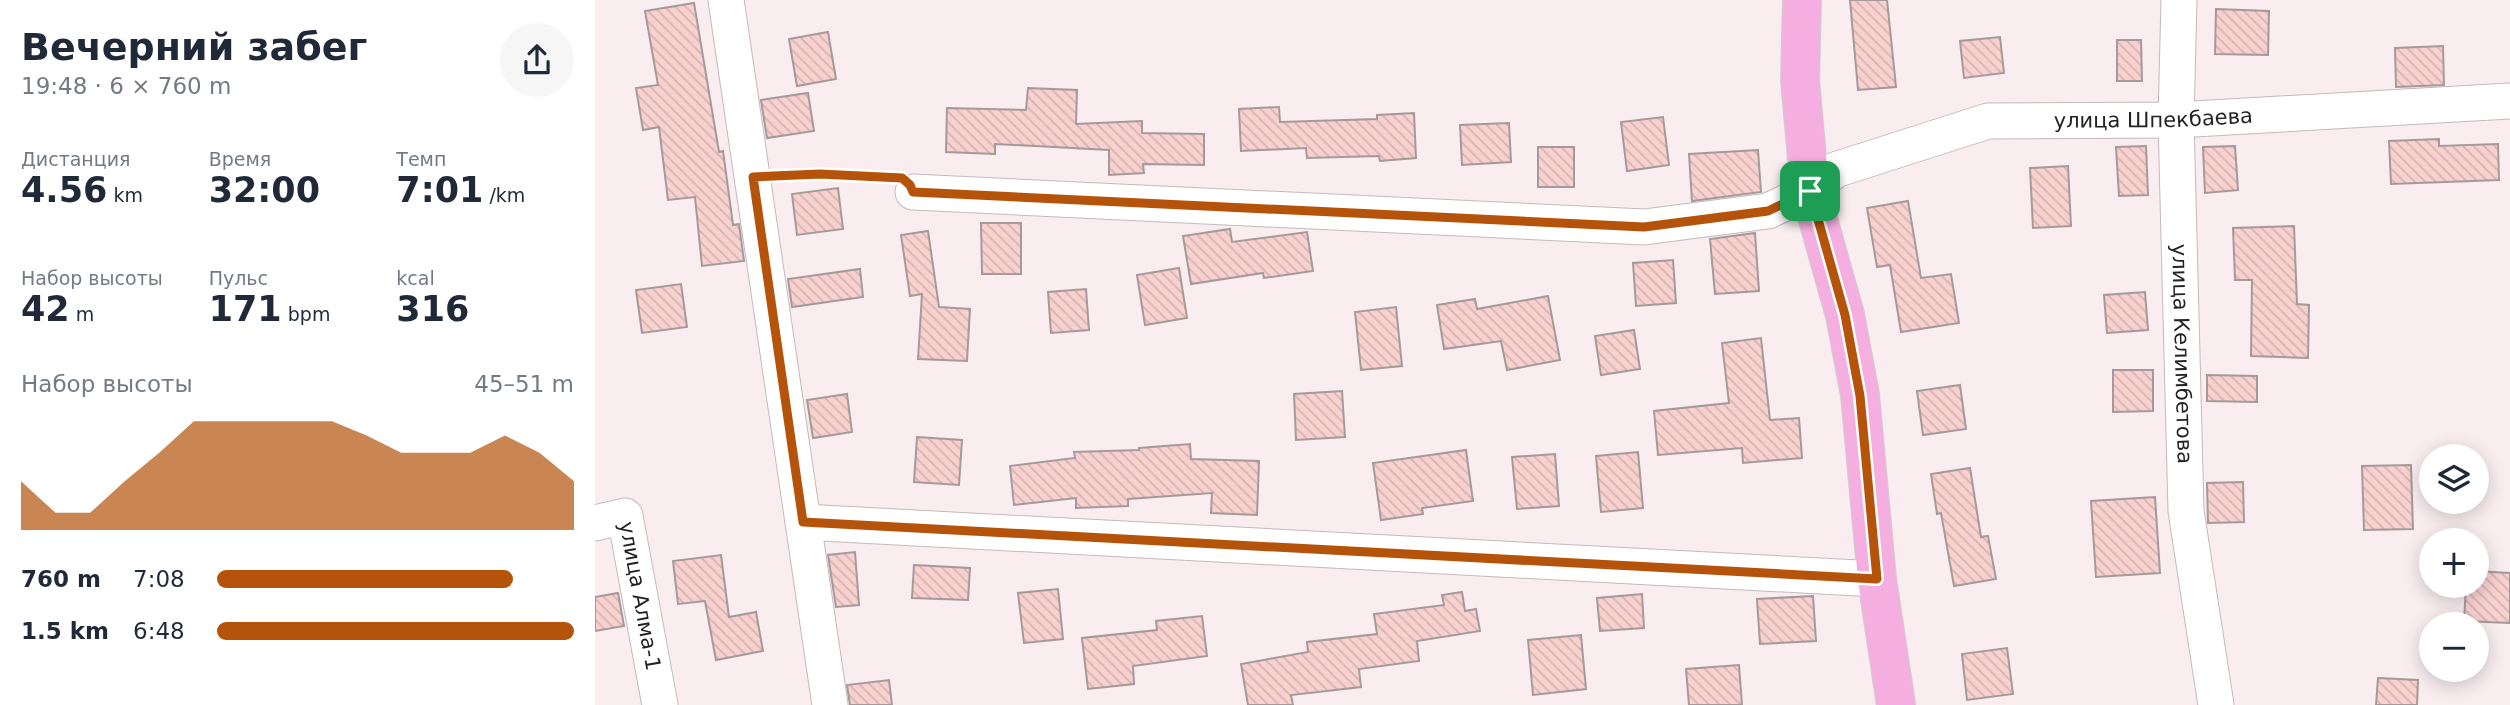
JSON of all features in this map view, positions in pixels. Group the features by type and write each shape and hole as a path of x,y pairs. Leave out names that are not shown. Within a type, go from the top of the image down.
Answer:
{"main road":[{"path":"1802,0 1800,80 1810,191 1845,315 1860,396 1877,579 1896,705"}],"street":[{"path":"726,0 830,705"},
{"name":"улица Келимбетова","path":"2179,0 2176,120 2186,511 2216,705"},
{"name":"улица Шпекбаева","path":"913,192 1644,227 1768,211 1810,191 1835,170 1988,121 2176,120 2510,101"},
{"name":"улица Алма-1","path":"595,523 625,516 660,705"},
{"path":"803,522 1877,579"}],"path":[{"path":"753,177 820,174 902,178 913,192"}],"building":[{"path":"1850,0 1887,0 1896,87 1858,90"},
{"path":"694,3 719,152 723,151 733,225 739,224 744,261 702,266 695,197 668,200 659,127 643,130 636,88 658,85 645,11"},
{"path":"2216,9 2269,11 2268,55 2215,54"},
{"path":"828,32 836,79 797,86 789,39"},
{"path":"2000,37 2004,73 1964,78 1960,41"},
{"path":"2117,40 2141,40 2142,81 2117,81"},
{"path":"2443,46 2444,85 2396,87 2395,48"},
{"path":"1028,88 1077,90 1076,124 1142,121 1142,133 1204,134 1204,165 1143,164 1144,173 1109,175 1109,150 995,144 995,154 946,152 947,108 1026,110"},
{"path":"808,93 814,131 767,138 761,100"},
{"path":"1279,107 1280,122 1377,119 1377,115 1414,113 1416,158 1380,161 1379,156 1307,158 1306,148 1241,151 1239,109"},
{"path":"1663,117 1669,165 1627,171 1621,122"},
{"path":"1509,123 1511,162 1462,165 1460,125"},
{"path":"2439,139 2439,146 2498,144 2499,180 2391,184 2389,141"},
{"path":"2146,146 2148,195 2119,196 2116,147"},
{"path":"2235,146 2238,190 2205,193 2203,147"},
{"path":"1538,147 1574,147 1574,187 1538,187"},
{"path":"1758,150 1761,192 1692,201 1689,154"},
{"path":"2068,166 2071,226 2033,228 2030,168"},
{"path":"838,188 843,229 797,235 792,194"},
{"path":"1908,201 1921,278 1951,274 1959,323 1901,332 1890,265 1877,267 1867,208"},
{"path":"981,223 1021,223 1021,274 982,274"},
{"path":"2294,226 2297,304 2309,305 2308,358 2251,356 2252,280 2235,280 2233,228"},
{"path":"1230,229 1232,242 1307,232 1313,271 1264,278 1263,273 1191,284 1183,236"},
{"path":"928,231 939,307 970,309 967,361 918,359 922,294 910,296 901,235"},
{"path":"1755,233 1759,291 1715,294 1710,239"},
{"path":"1673,260 1676,303 1636,306 1633,263"},
{"path":"1179,268 1187,318 1145,325 1137,275"},
{"path":"860,269 863,297 792,307 788,279"},
{"path":"681,284 687,327 642,333 636,290"},
{"path":"1086,289 1089,330 1051,333 1048,292"},
{"path":"2145,292 2148,330 2107,333 2104,295"},
{"path":"1548,296 1560,360 1507,370 1501,341 1444,349 1437,305 1475,299 1477,309"},
{"path":"1396,307 1402,366 1361,370 1355,312"},
{"path":"1634,330 1640,369 1601,375 1595,336"},
{"path":"1761,338 1770,420 1799,418 1802,458 1743,463 1742,448 1658,455 1654,411 1729,403 1722,343"},
{"path":"2113,370 2153,370 2153,411 2113,412"},
{"path":"2207,375 2257,376 2257,402 2207,401"},
{"path":"1960,385 1966,429 1923,435 1917,391"},
{"path":"1342,391 1345,437 1296,440 1294,394"},
{"path":"847,394 852,432 813,438 807,400"},
{"path":"917,437 962,440 959,485 914,482"},
{"path":"1190,444 1191,459 1259,461 1257,515 1211,513 1212,493 1128,499 1128,506 1076,508 1076,498 1014,505 1010,466 1075,458 1074,452 1139,450"},
{"path":"1466,450 1473,501 1422,508 1423,514 1381,520 1373,463"},
{"path":"1638,452 1643,508 1601,512 1596,456"},
{"path":"1555,454 1559,506 1517,509 1512,457"},
{"path":"2411,465 2413,529 2364,530 2362,466"},
{"path":"1970,468 1981,537 1988,536 1996,579 1954,586 1941,513 1937,514 1931,474"},
{"path":"2243,482 2244,522 2208,523 2207,483"},
{"path":"2155,497 2160,573 2096,577 2091,501"},
{"path":"855,552 859,605 836,607 828,555"},
{"path":"721,555 729,617 756,612 763,651 716,660 705,601 678,604 673,561"},
{"path":"914,565 970,568 968,600 912,598"},
{"path":"2489,572 2510,573 2510,623 2489,622 2489,612 2465,612 2465,598 2489,598"},
{"path":"1058,589 1063,639 1024,643 1018,593"},
{"path":"1462,592 1465,611 1476,609 1480,631 1417,641 1419,661 1359,669 1361,687 1291,695 1293,705 1248,705 1241,664 1308,652 1307,642 1377,634 1374,614 1444,605 1442,595"},
{"path":"618,593 624,626 595,631 595,597"},
{"path":"1642,594 1644,628 1600,631 1597,598"},
{"path":"1813,596 1816,641 1760,644 1757,599"},
{"path":"1202,616 1207,656 1133,666 1134,684 1088,689 1082,638 1157,630 1156,621"},
{"path":"1581,635 1586,689 1533,695 1528,640"},
{"path":"2007,648 2013,694 1967,700 1962,654"},
{"path":"1739,665 1742,705 1689,705 1686,669"},
{"path":"2378,678 2418,680 2417,705 2376,705"},
{"path":"889,680 892,705 850,705 847,685"}],"route":[{"path":"820,174 884,176 902,178 913,192 1644,227 1768,211 1810,191 1845,315 1860,396 1877,579 803,522 753,177 820,174"}]}
